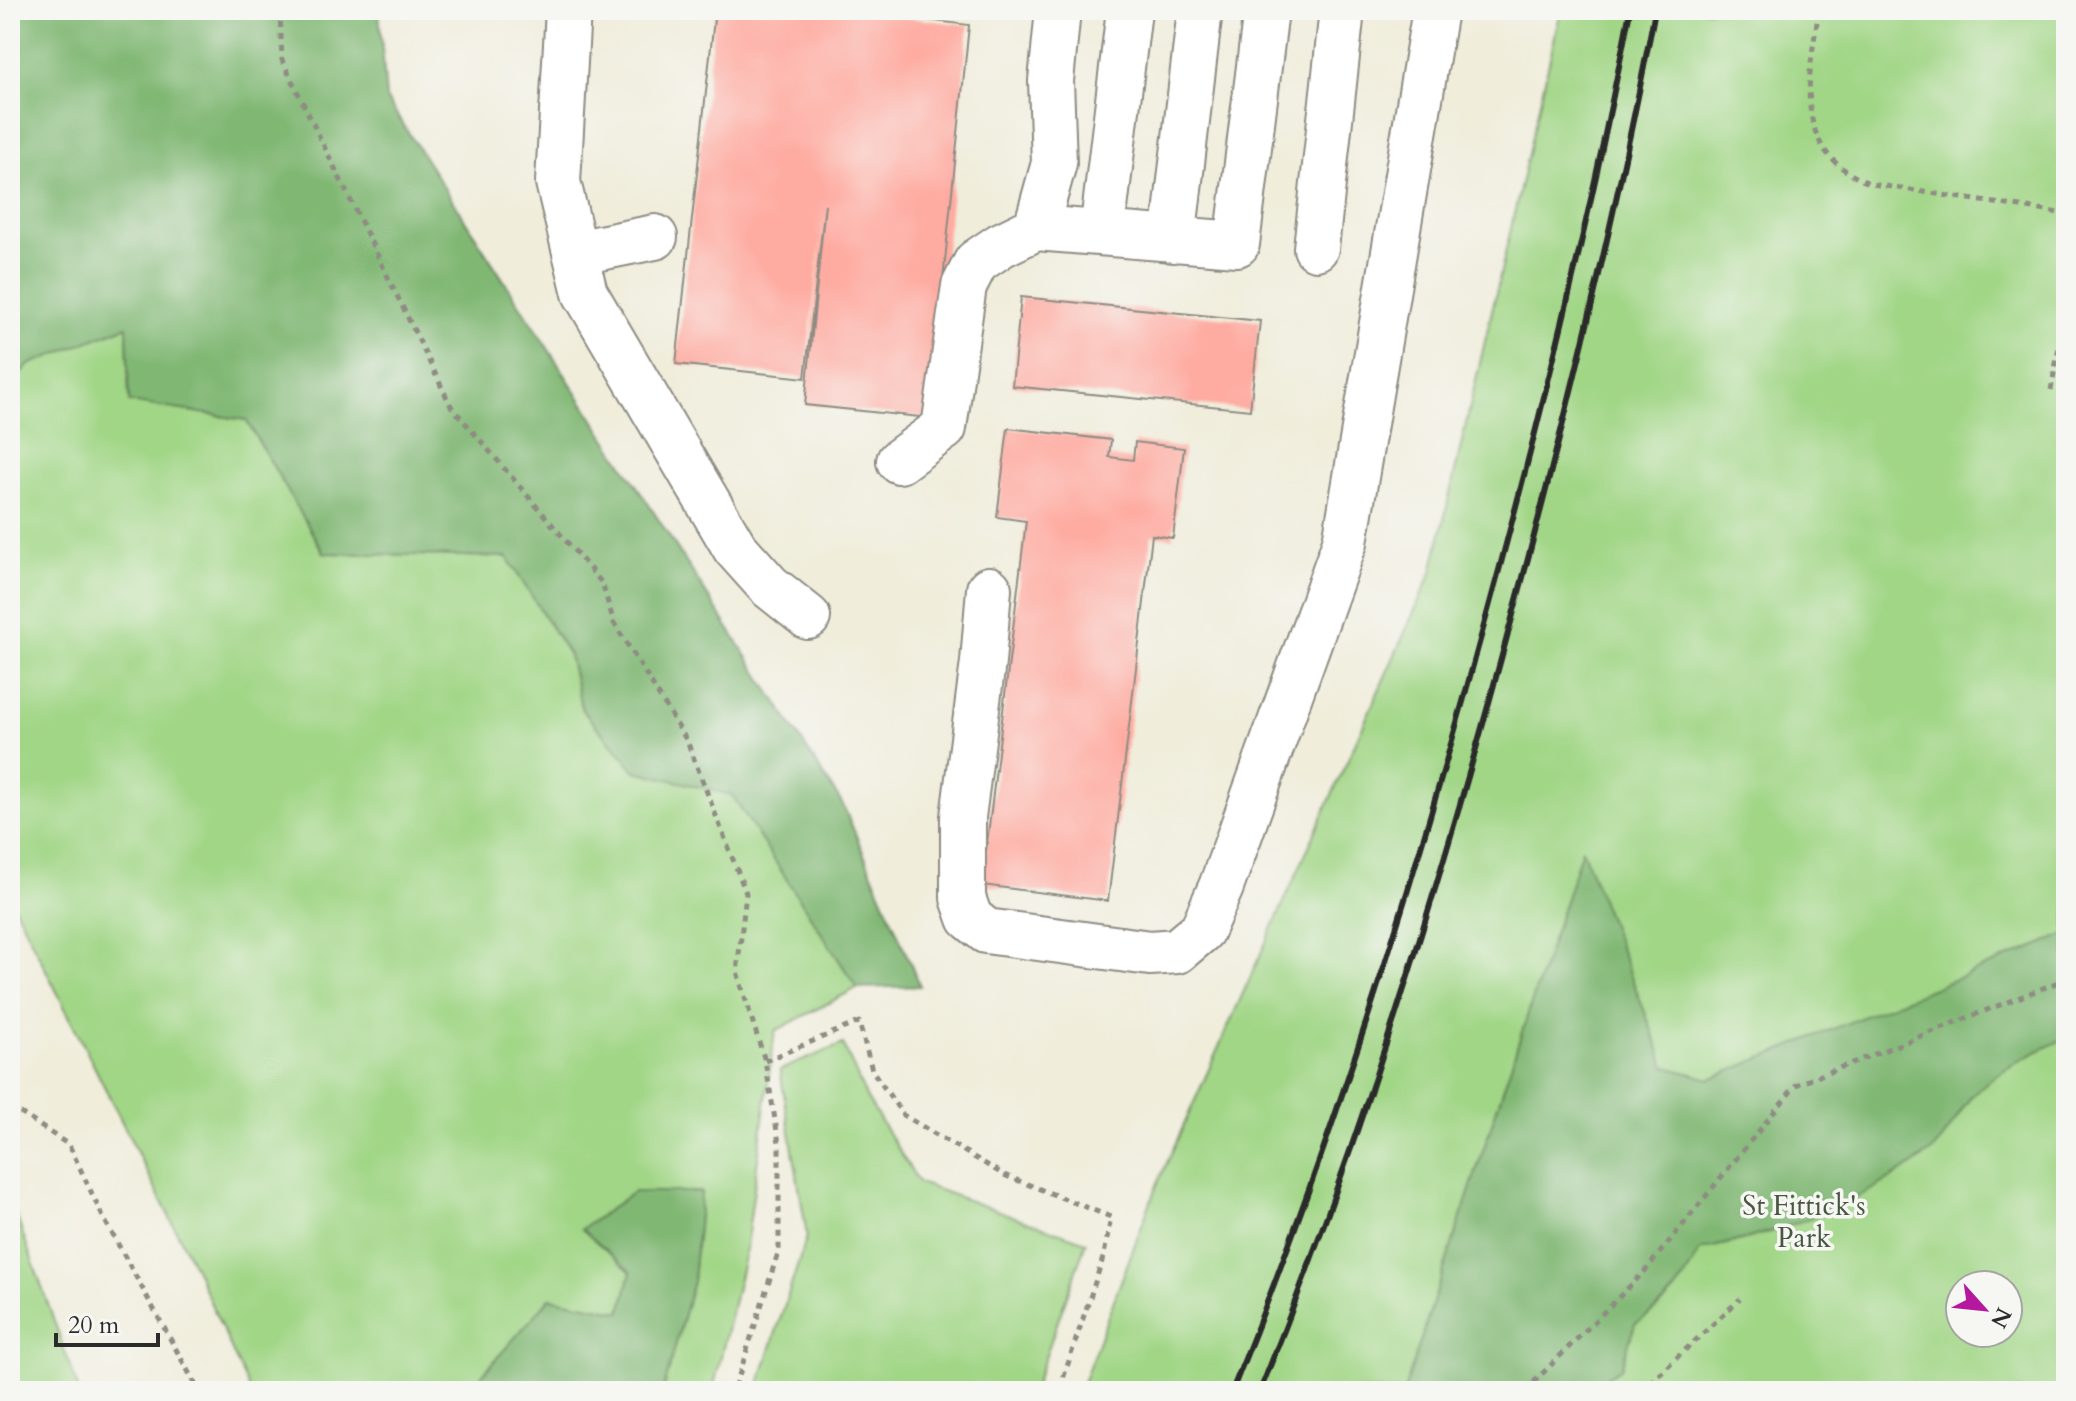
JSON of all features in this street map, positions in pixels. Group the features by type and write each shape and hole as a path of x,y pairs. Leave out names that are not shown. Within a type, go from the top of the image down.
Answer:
{"lane":[{"path":"568,10 558,182 585,293 735,548 769,586 808,617"},
{"path":"1036,228 1054,163 1051,81 1058,10"},
{"path":"1102,233 1129,10"},
{"path":"1173,240 1200,10"},
{"path":"899,461 944,428 967,275 986,255 1036,228 1234,245 1240,239 1266,10"},
{"path":"1316,248 1342,10"},
{"path":"989,589 963,817 963,898 970,918 986,931 1150,953 1177,951 1202,930 1216,900 1345,542 1435,10"},
{"path":"575,253 655,237"}],"path":[{"path":"280,10 282,60 451,406 602,583 614,623 687,741 746,893 737,972 765,1061 779,1143 779,1250 734,1391"},
{"path":"1819,10 1807,106 1814,131 1828,157 1847,175 1872,184 2066,214"},
{"path":"2051,390 2066,309"},
{"path":"1525,1391 1646,1270 1796,1085 2066,979"},
{"path":"765,1061 859,1022 872,1070 903,1115 1004,1175 1111,1217 1104,1255 1059,1391"},
{"path":"10,1106 69,1145 103,1217 199,1391"},
{"path":"1641,1391 1740,1299"}],"green space":[{"path":"10,10 379,10 386,98 843,805 920,986 857,988 732,795 636,771 582,710 569,655 507,557 324,553 246,420 129,402 127,326 28,365 10,385"},
{"path":"1561,10 2066,10 2066,1391 1080,1391 1157,1185 1432,572"},
{"path":"127,326 129,401 246,420 324,553 507,557 569,655 582,710 636,771 732,794 857,988 775,1031 746,1248 713,1391 663,1391 693,1281 701,1193 634,1192 582,1229 631,1272 621,1312 550,1298 468,1391 250,1391 196,1270 10,898 10,385 28,365"},
{"name":"St Fittick's Park","path":"1582,849 1666,1067 1710,1079 2066,934 2066,1038 1994,1077 1967,1102 1936,1147 1877,1187 1790,1225 1700,1250 1674,1292 1635,1324 1621,1368 1586,1391 1404,1391"},
{"path":"843,1044 866,1097 919,1183 1086,1242 1033,1391 757,1391 807,1236 780,1070"},
{"path":"634,1192 701,1192 693,1281 663,1391 468,1391 550,1298 621,1312 631,1272 582,1229"},
{"path":"10,1198 79,1391 10,1391"}],"building":[{"path":"715,10 845,10 969,25 929,418 805,405 825,204 805,378 676,364"},
{"path":"1021,297 1260,321 1250,410 1012,386"},
{"path":"1008,428 1111,440 1109,457 1133,460 1135,442 1184,448 1173,538 1152,535 1108,901 982,885 1026,521 997,517"}],"railway":[{"path":"1232,1391 1337,1109 1399,918 1456,726 1563,321 1630,10"},
{"path":"1260,1391 1365,1106 1456,817 1570,394 1607,241 1655,10"}]}
